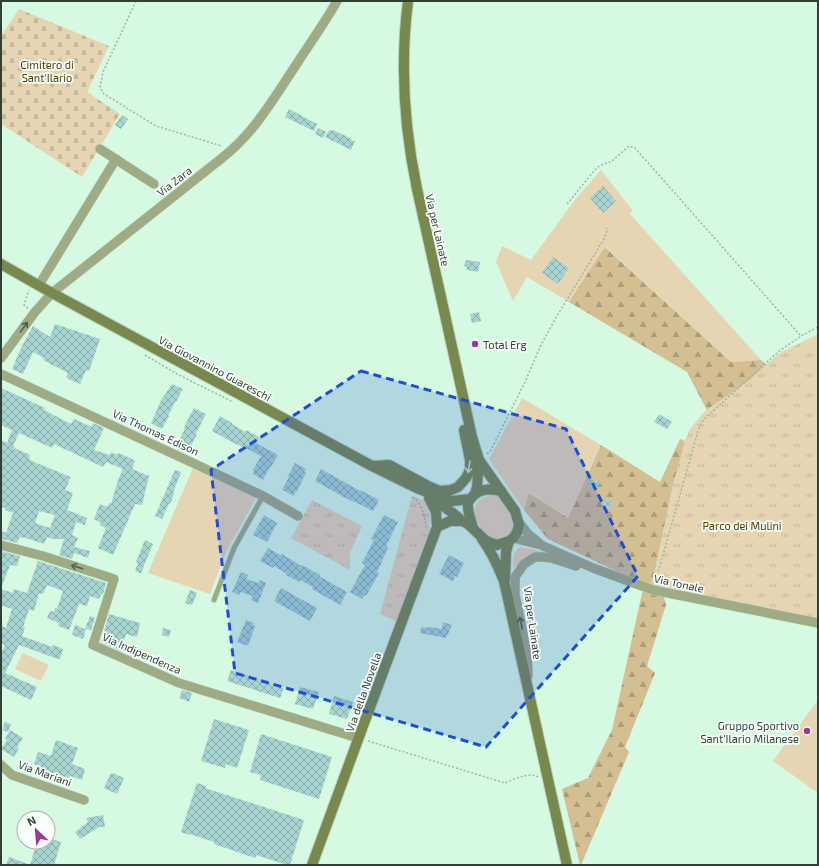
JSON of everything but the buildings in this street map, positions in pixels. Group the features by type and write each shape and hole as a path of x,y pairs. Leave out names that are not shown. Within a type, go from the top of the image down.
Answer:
{"street":[{"name":"Via Zara","path":"1,358 35,312 52,293 233,149 248,134 322,26 337,1"},
{"name":"Via per Lainate","path":"408,1 405,31 405,102 413,172 472,437 479,460 501,491"},
{"path":"100,149 154,184"},
{"path":"39,285 116,159"},
{"name":"Via Giovannino Guareschi","path":"1,264 372,466 416,493 449,504"},
{"path":"372,466 389,465 428,486 440,490 451,490 458,487 466,478 470,470 470,460 453,373 455,360"},
{"name":"Via Thomas Edison","path":"1,374 263,496 298,516"},
{"name":"Via per Lainate","path":"473,496 477,487 479,460"},
{"path":"476,531 468,502 480,491 487,489 501,491 515,510 518,521 517,532 511,540 541,545"},
{"path":"416,493 449,504 473,496"},
{"path":"429,498 436,512 437,523 462,521"},
{"name":"Via per Lainate","path":"449,504 462,521 467,523 491,543 497,545 511,540"},
{"name":"Via della Novella","path":"312,865 437,523 449,504"},
{"path":"518,521 528,534 541,545"},
{"name":"Via per Lainate","path":"476,531 488,546 504,581 567,865"},
{"name":"Via per Lainate","path":"504,581 506,552 511,540"},
{"name":"Via Tonale","path":"541,545 593,568 653,590 818,623"},
{"name":"Via Indipendenza","path":"1,546 43,556 114,579 93,645 179,684 358,738"},
{"name":"Via per Lainate","path":"528,690 527,653 516,595 515,577 524,564 535,557 552,558 582,568 593,568"},
{"name":"Via Mariani","path":"2,768 12,775 84,800"}],"lane":[{"path":"214,600 234,548 263,496"}],"path":[{"path":"136,1 103,72 100,87 104,94 156,126 233,149"},
{"path":"567,204 594,171 600,166 612,161 629,146 635,148 801,336"},
{"path":"479,460 491,450 557,316 604,239 608,228"},
{"path":"29,289 24,305 35,312"},
{"path":"653,590 698,431 703,420 778,352 801,336 818,327"},
{"path":"143,353 177,374 233,402"},
{"path":"416,493 424,515 426,535"},
{"path":"358,738 505,783 519,777 535,775 549,783"}],"highlighted area":[{"path":"361,371 566,429 638,576 486,747 235,673 211,470"}],"green space":[{"name":"Cimitero di Sant'Ilario","path":"19,9 109,46 87,92 120,114 82,177 1,124 1,36"},
{"path":"601,170 633,211 630,214 761,360 731,362 606,247 569,302 527,277 513,301 496,262 502,246 531,260 574,201"},
{"path":"605,247 731,362 761,360 773,370 710,416 687,372 569,302"},
{"name":"Parco dei Mulini","path":"818,334 818,621 651,584 674,480 685,440 690,429 706,410 747,382 778,354"},
{"path":"522,398 601,445 568,518 530,493 524,510 489,459"},
{"path":"680,439 693,444 660,583 666,605 647,666 655,673 625,747 629,752 580,865 562,789 588,778 612,730 644,584 548,539 524,510 529,493 568,518 601,445 660,482"},
{"path":"193,468 256,498 226,552 210,594 148,573"},
{"path":"492,495 499,498 506,504 509,508 514,523 511,532 507,535 496,538 490,537 482,531 475,516 475,507 477,503 485,497"},
{"path":"412,496 424,500 430,514 430,532 398,622 380,614"},
{"path":"312,500 362,526 350,553 350,570 291,538"},
{"path":"520,547 545,553 521,561 513,569 514,554"},
{"path":"23,653 49,665 41,681 15,669"},
{"name":"Gruppo Sportivo Sant'Ilario Milanese","path":"818,700 818,793 773,761"}],"place":[{"name":"Total Erg","path":"475,344"},
{"name":"Gruppo Sportivo Sant'Ilario Milanese","path":"807,731"}]}
